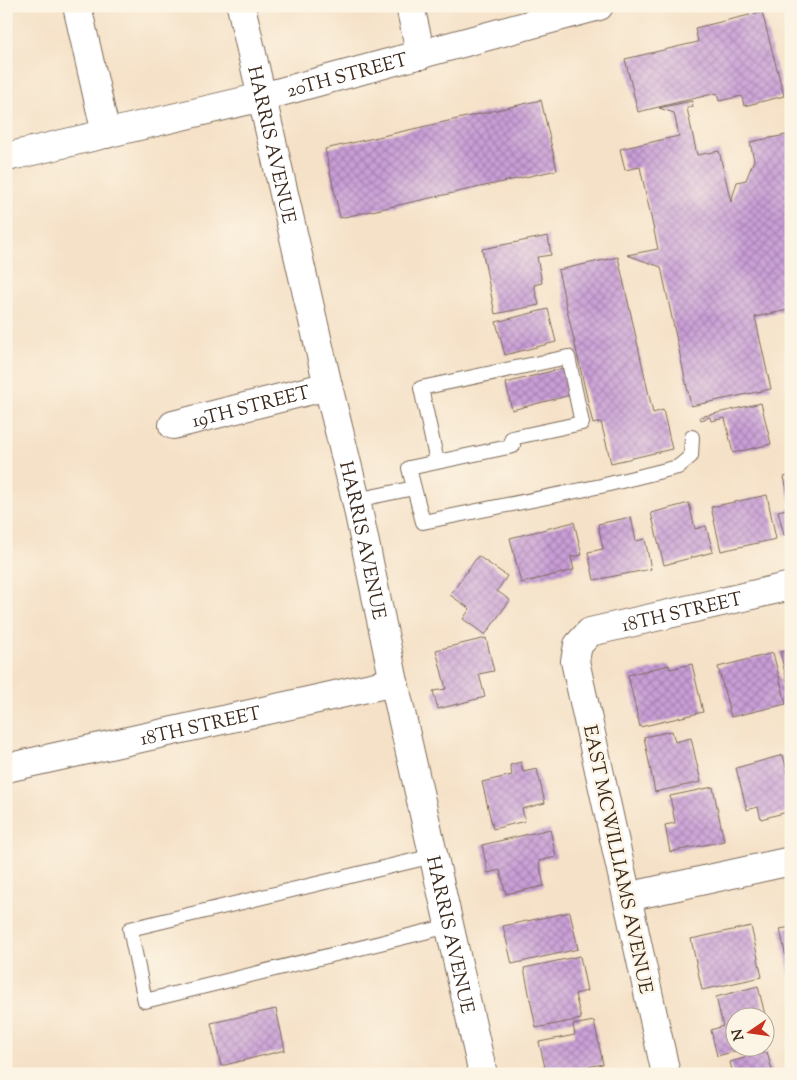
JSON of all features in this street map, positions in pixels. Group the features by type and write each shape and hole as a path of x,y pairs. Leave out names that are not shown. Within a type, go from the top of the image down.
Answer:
{"street":[{"path":"77,6 106,134"},
{"name":"HARRIS AVENUE","path":"241,6 356,500 394,682 483,1074"},
{"path":"410,6 421,55"},
{"name":"20TH STREET","path":"6,158 262,97 599,6"},
{"name":"19TH STREET","path":"173,425 328,386"},
{"name":"18TH STREET","path":"578,645 590,632 791,586"},
{"name":"EAST MCWILLIAMS AVENUE","path":"578,645 575,661 666,1074"},
{"name":"18TH STREET","path":"6,768 394,682"},
{"path":"627,897 791,861"}],"lane":[{"path":"437,462 421,388 568,357 582,423 512,438 514,446 409,468 423,522 601,486 678,468 691,456 692,437"},
{"path":"356,500 414,488"},
{"path":"434,856 130,930 145,1001 449,926"}],"building":[{"path":"762,12 784,96 744,106 742,96 719,101 717,93 638,112 625,59 698,42 695,28"},
{"path":"541,100 557,170 340,218 325,149"},
{"path":"692,101 693,107 687,108 697,155 719,151 731,202 737,182 746,180 754,160 750,142 791,134 791,316 788,310 755,317 771,389 691,406 661,267 627,255 658,249 640,167 625,170 620,149 679,136 674,113 659,108"},
{"path":"548,236 551,255 537,257 542,283 534,285 539,305 495,314 482,249"},
{"path":"618,257 653,413 663,410 672,449 611,463 601,422 593,424 558,270"},
{"path":"548,309 556,342 505,355 496,322"},
{"path":"567,367 574,394 512,410 506,383"},
{"path":"761,403 771,444 733,453 725,418 711,421 710,417 701,420 700,417"},
{"path":"791,475 791,503 790,503 784,477"},
{"path":"767,495 776,539 721,551 711,507"},
{"path":"689,503 695,529 706,526 713,552 664,565 651,513"},
{"path":"791,508 791,534 784,535 778,511"},
{"path":"631,517 636,541 645,539 651,569 594,580 588,552 603,549 598,524"},
{"path":"574,522 582,555 571,557 574,570 521,583 510,538"},
{"path":"478,556 507,576 497,591 510,600 485,635 463,619 470,609 450,595"},
{"path":"486,638 494,671 479,674 485,697 438,709 433,691 446,689 436,650"},
{"path":"791,650 791,694 790,694 780,652"},
{"path":"773,653 786,704 731,717 718,667"},
{"path":"692,664 703,712 640,727 628,675 669,665 670,669"},
{"path":"672,731 675,742 691,738 701,782 655,792 644,737"},
{"path":"783,755 791,787 791,811 761,819 758,807 747,810 736,768"},
{"path":"521,762 523,772 537,769 545,803 522,809 525,821 493,829 482,782 512,775 510,765"},
{"path":"713,787 724,841 670,852 665,825 675,823 670,796"},
{"path":"550,829 556,857 539,861 544,886 506,894 500,870 488,873 482,845"},
{"path":"570,912 578,949 512,964 503,926"},
{"path":"751,926 762,977 702,990 691,939"},
{"path":"791,927 791,976 790,976 780,929"},
{"path":"580,956 587,991 575,994 581,1019 536,1028 524,968"},
{"path":"758,986 763,1008 724,1008 724,1054 717,1056 711,1030 723,1026 716,997"},
{"path":"276,1009 285,1050 221,1066 211,1023"},
{"path":"594,1021 603,1064 582,1068 584,1074 535,1074 534,1070 545,1067 539,1042 575,1035 573,1025"},
{"path":"745,1058 769,1058 773,1074 733,1074 730,1062"}]}
